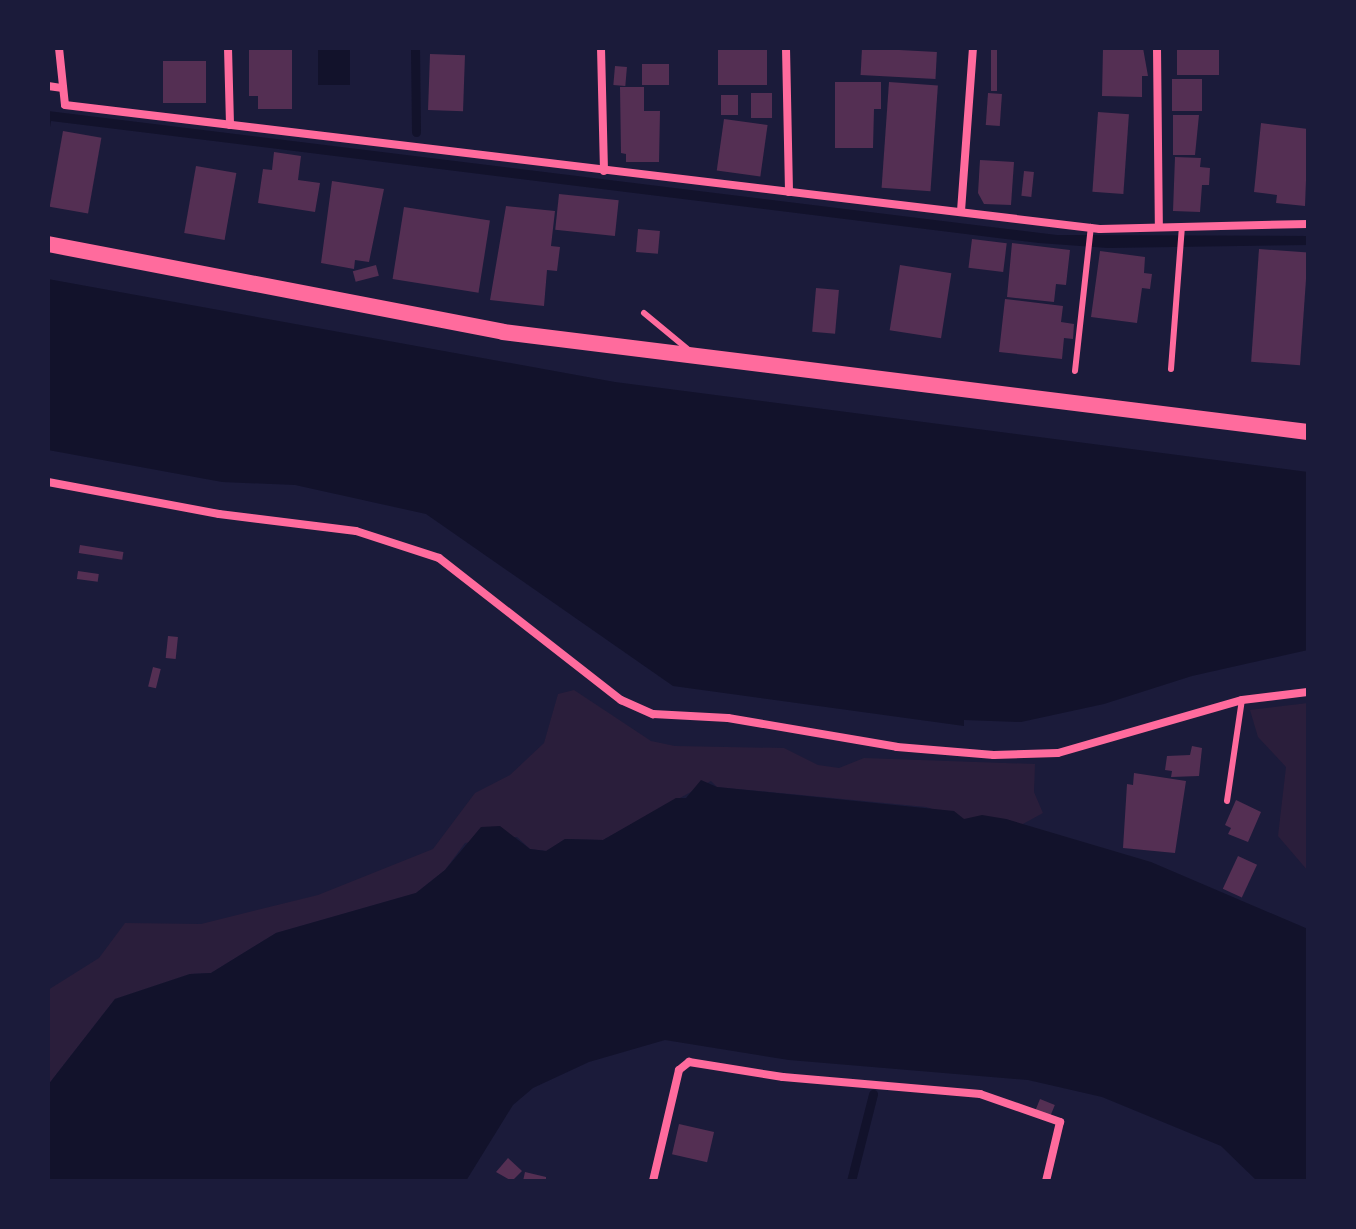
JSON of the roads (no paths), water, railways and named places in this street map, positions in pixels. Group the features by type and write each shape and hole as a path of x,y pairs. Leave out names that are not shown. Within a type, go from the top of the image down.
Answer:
{"main road":[{"path":"48,244 503,332 1308,432"}],"street":[{"path":"59,48 65,105 961,211 1091,230 1159,227 1182,230 1308,224"},
{"path":"228,48 230,125"},
{"path":"601,48 604,171"},
{"path":"786,48 789,192"},
{"path":"961,211 973,48"},
{"path":"1157,48 1159,227"},
{"path":"48,86 63,88"},
{"path":"48,482 219,514 356,531 439,558 621,700 653,714 728,718 897,747 994,755 1058,753 1242,700 1308,692"},
{"path":"653,1181 679,1070 689,1062 783,1077 980,1094 1060,1122 1046,1181"}],"lane":[{"path":"1075,371 1091,230"},
{"path":"1171,369 1182,230"},
{"path":"644,313 696,356"},
{"path":"1227,801 1242,700"}],"waterway":[{"path":"415,48 416,132"},
{"path":"851,1181 873,1094"}]}
